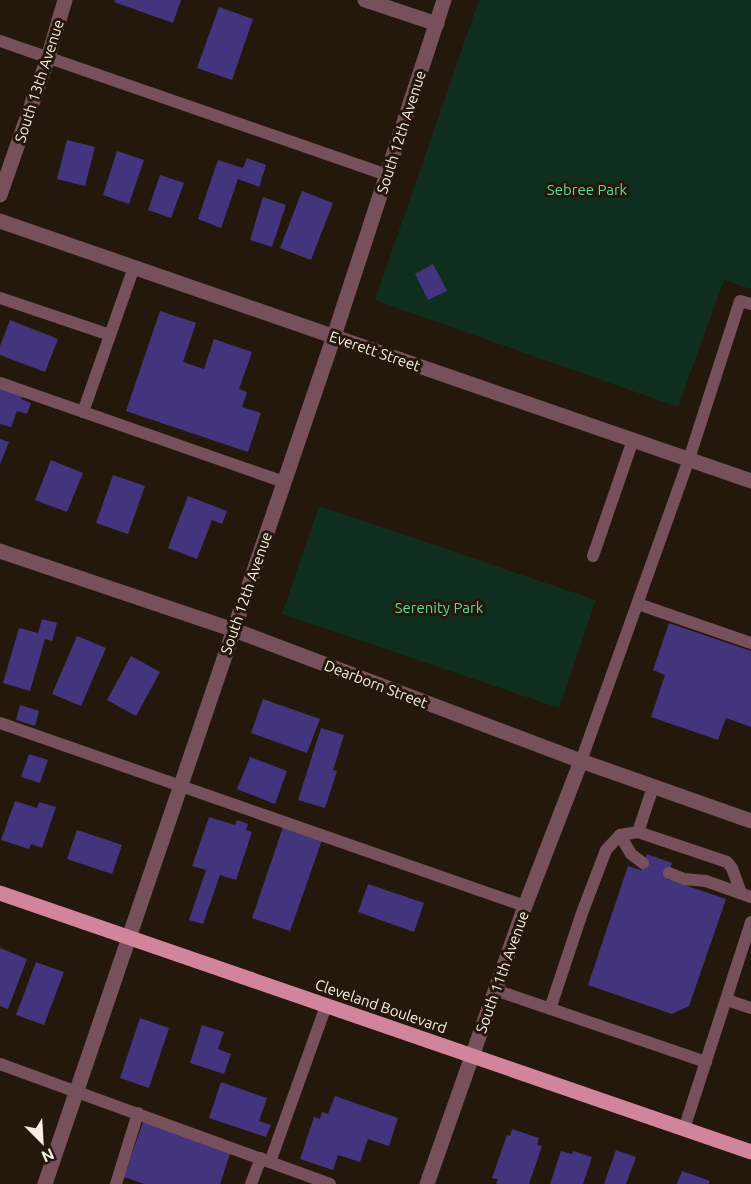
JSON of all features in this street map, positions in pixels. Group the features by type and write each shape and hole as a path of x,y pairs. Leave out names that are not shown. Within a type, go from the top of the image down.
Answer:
{"main road":[{"name":"Cleveland Boulevard","path":"0,893 751,1152"}],"street":[{"name":"South 13th Avenue","path":"0,195 48,58 65,0"},
{"path":"365,0 403,7 437,24"},
{"name":"South 12th Avenue","path":"45,1184 334,336 444,0"},
{"name":"Everett Street","path":"0,221 751,481"},
{"name":"Dearborn Street","path":"0,551 234,630 581,761 751,821"},
{"name":"South 11th Avenue","path":"427,1184 525,906 581,761"}],"lane":[{"path":"0,41 387,175"},
{"path":"83,412 134,267"},
{"path":"0,298 110,335"},
{"path":"581,761 689,459 740,301 751,304"},
{"path":"0,383 284,482"},
{"path":"592,556 633,440"},
{"path":"638,604 751,643"},
{"path":"0,723 525,906"},
{"path":"638,832 652,787"},
{"path":"550,1009 606,850 620,835 638,832 727,862 746,895"},
{"path":"620,835 631,854 643,863"},
{"path":"669,873 684,879 706,881 746,895"},
{"path":"684,1129 751,922"},
{"path":"495,990 706,1062"},
{"path":"727,1000 751,1008"},
{"path":"251,1184 265,1160 326,1006"},
{"path":"0,1064 330,1184"},
{"path":"116,1184 138,1113"}],"green space":[{"name":"Sebree Park","path":"479,0 751,0 751,289 724,280 678,407 375,300"},
{"name":"Serenity Park","path":"319,506 596,600 559,708 282,614"}],"building":[{"path":"115,0 181,0 173,23 114,2"},
{"path":"219,7 253,19 232,80 197,68"},
{"path":"67,140 95,147 85,186 57,179"},
{"path":"117,151 144,160 129,204 103,195"},
{"path":"247,158 266,165 259,187 238,179 221,228 198,219 218,160 243,168"},
{"path":"160,175 184,183 171,218 148,210"},
{"path":"302,191 333,203 311,260 280,248"},
{"path":"263,197 286,205 272,247 250,240"},
{"path":"433,264 447,291 428,300 415,274"},
{"path":"160,311 196,323 183,362 204,369 214,339 252,352 239,389 247,392 242,407 261,413 248,452 126,411"},
{"path":"10,320 58,339 45,372 0,355 0,346"},
{"path":"0,387 23,396 21,399 31,403 27,414 17,411 11,427 0,424"},
{"path":"0,439 9,442 0,464"},
{"path":"51,460 83,473 67,512 35,500"},
{"path":"113,475 145,486 128,534 96,523"},
{"path":"188,496 227,511 222,524 212,520 197,559 168,548"},
{"path":"42,619 57,623 52,641 45,639 30,691 3,683 19,628 38,633"},
{"path":"669,623 751,651 751,727 726,718 718,740 651,717 665,675 653,670"},
{"path":"77,636 106,648 81,706 52,694"},
{"path":"131,656 160,672 136,716 107,700"},
{"path":"263,699 320,719 307,753 251,733"},
{"path":"20,705 39,711 35,726 16,720"},
{"path":"321,728 344,735 333,770 337,771 325,808 298,800"},
{"path":"29,754 48,760 40,783 21,777"},
{"path":"250,757 287,771 275,804 237,789"},
{"path":"15,801 37,808 39,802 56,807 42,848 31,844 29,849 1,840"},
{"path":"209,817 235,825 237,820 248,824 246,830 252,832 236,880 220,875 203,924 189,920 206,870 192,866"},
{"path":"283,827 322,840 290,931 252,918"},
{"path":"77,830 122,845 112,874 67,859"},
{"path":"647,854 672,863 667,879 726,899 689,1006 672,1014 588,985 628,866 641,870"},
{"path":"368,884 424,903 414,932 358,912"},
{"path":"0,948 27,959 8,1009 0,1006"},
{"path":"36,962 64,972 44,1025 16,1015"},
{"path":"140,1018 169,1028 149,1088 120,1078"},
{"path":"202,1025 224,1032 218,1049 231,1054 224,1074 190,1063"},
{"path":"221,1082 267,1098 259,1121 271,1125 266,1137 209,1118"},
{"path":"335,1096 398,1118 389,1146 368,1139 360,1162 338,1155 333,1170 300,1159 314,1117 320,1119 322,1112 328,1114"},
{"path":"143,1122 231,1151 220,1184 144,1184 124,1177"},
{"path":"512,1129 539,1138 537,1145 542,1146 529,1184 496,1184 498,1179 492,1178 507,1135 510,1136"},
{"path":"616,1150 636,1157 626,1184 604,1184"},
{"path":"561,1151 572,1154 573,1151 592,1157 583,1184 550,1184"},
{"path":"682,1171 710,1181 709,1184 677,1184"}]}
